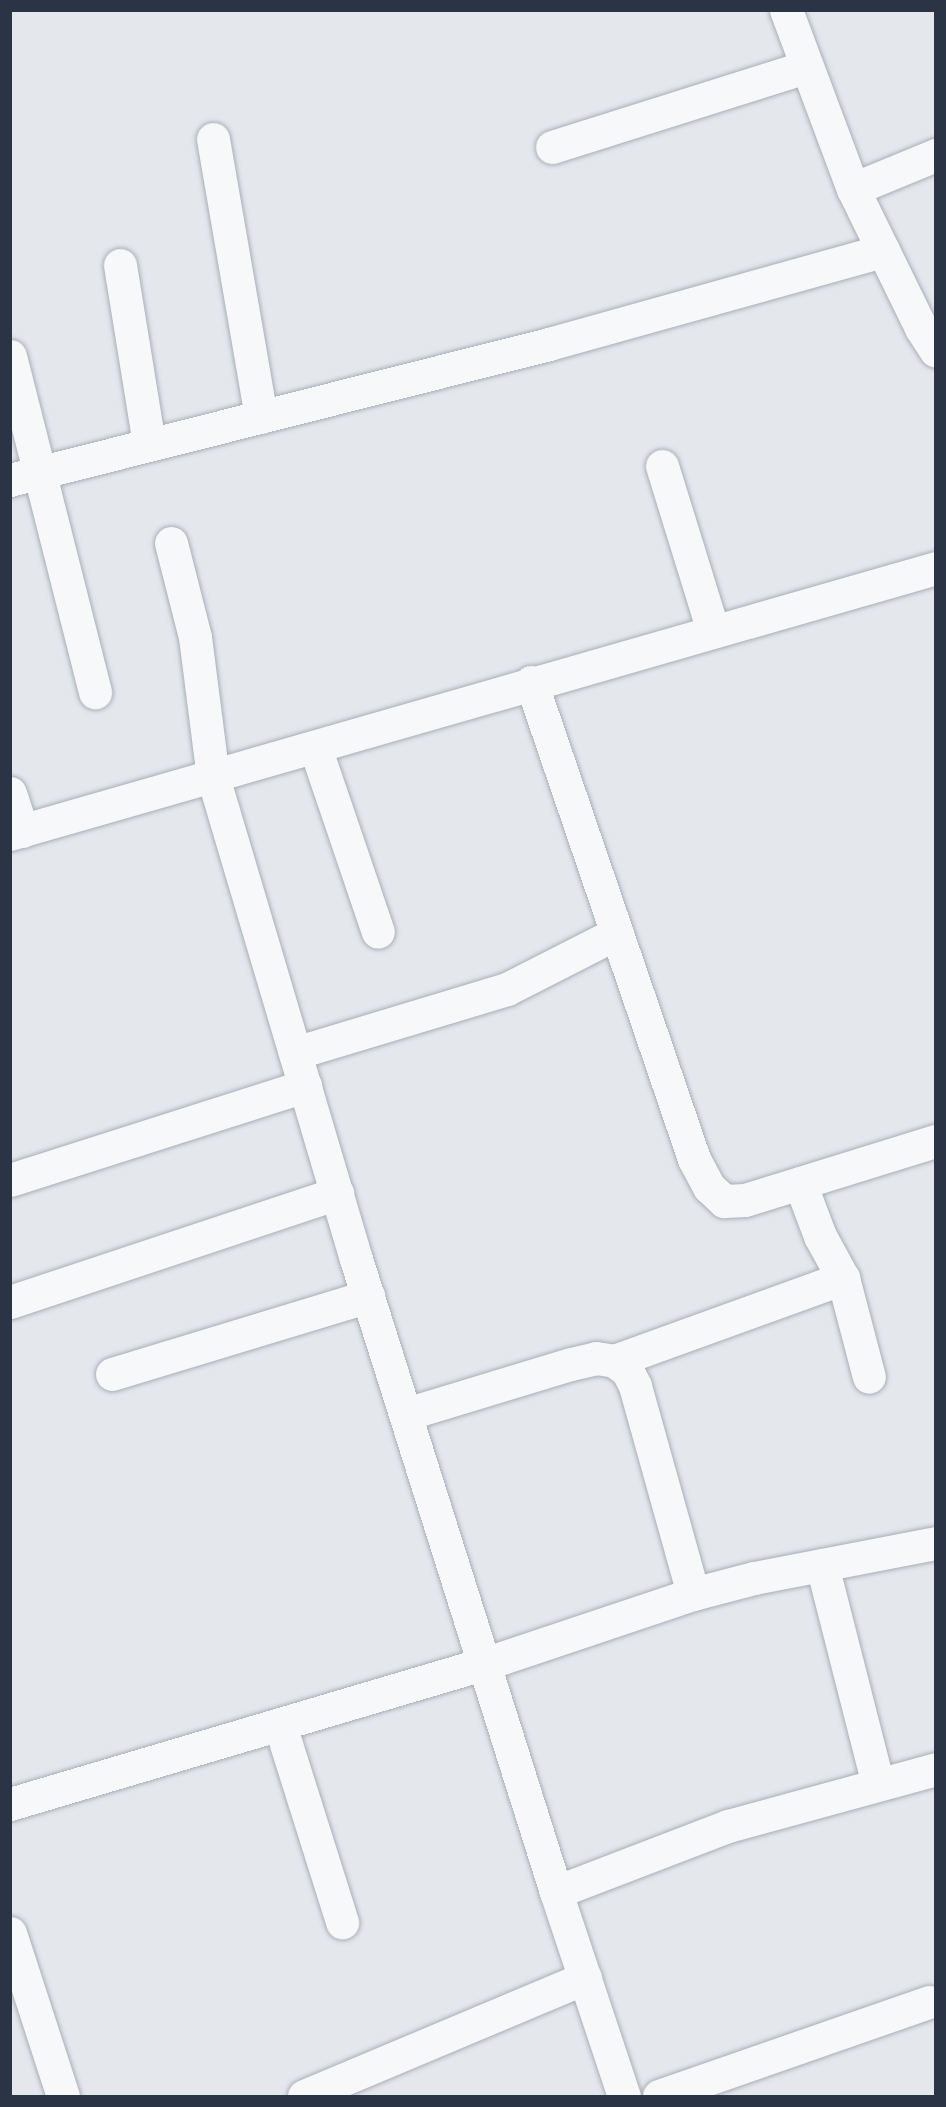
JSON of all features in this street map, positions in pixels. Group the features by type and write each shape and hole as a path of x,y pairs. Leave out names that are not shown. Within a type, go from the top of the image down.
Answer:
{"street":[{"path":"786,10 853,189 883,251 931,333"},
{"path":"552,147 806,67"},
{"path":"213,139 261,417"},
{"path":"853,189 936,155"},
{"path":"26,476 549,344 883,251"},
{"path":"120,265 149,445"},
{"path":"10,356 26,476 95,692"},
{"path":"662,466 713,631"},
{"path":"171,543 195,637 213,777 368,1296 556,1892 624,2097"},
{"path":"10,793 16,832 213,777 531,682 936,568"},
{"path":"531,682 694,1159 709,1187 724,1201 745,1200 936,1141"},
{"path":"315,747 378,932"},
{"path":"295,1053 507,989 616,933"},
{"path":"10,1180 305,1086"},
{"path":"800,1183 820,1236 843,1278 869,1377"},
{"path":"10,1302 337,1193"},
{"path":"614,1361 843,1278"},
{"path":"112,1374 368,1296"},
{"path":"406,1414 571,1364 596,1358 614,1361 627,1370 635,1386 693,1594"},
{"path":"10,1804 484,1664 693,1594 754,1578 936,1543"},
{"path":"822,1565 878,1784"},
{"path":"280,1725 342,1922"},
{"path":"556,1892 728,1826 936,1769"},
{"path":"10,1933 63,2097"},
{"path":"322,2093 585,1978"},
{"path":"659,2097 929,2002"}]}
